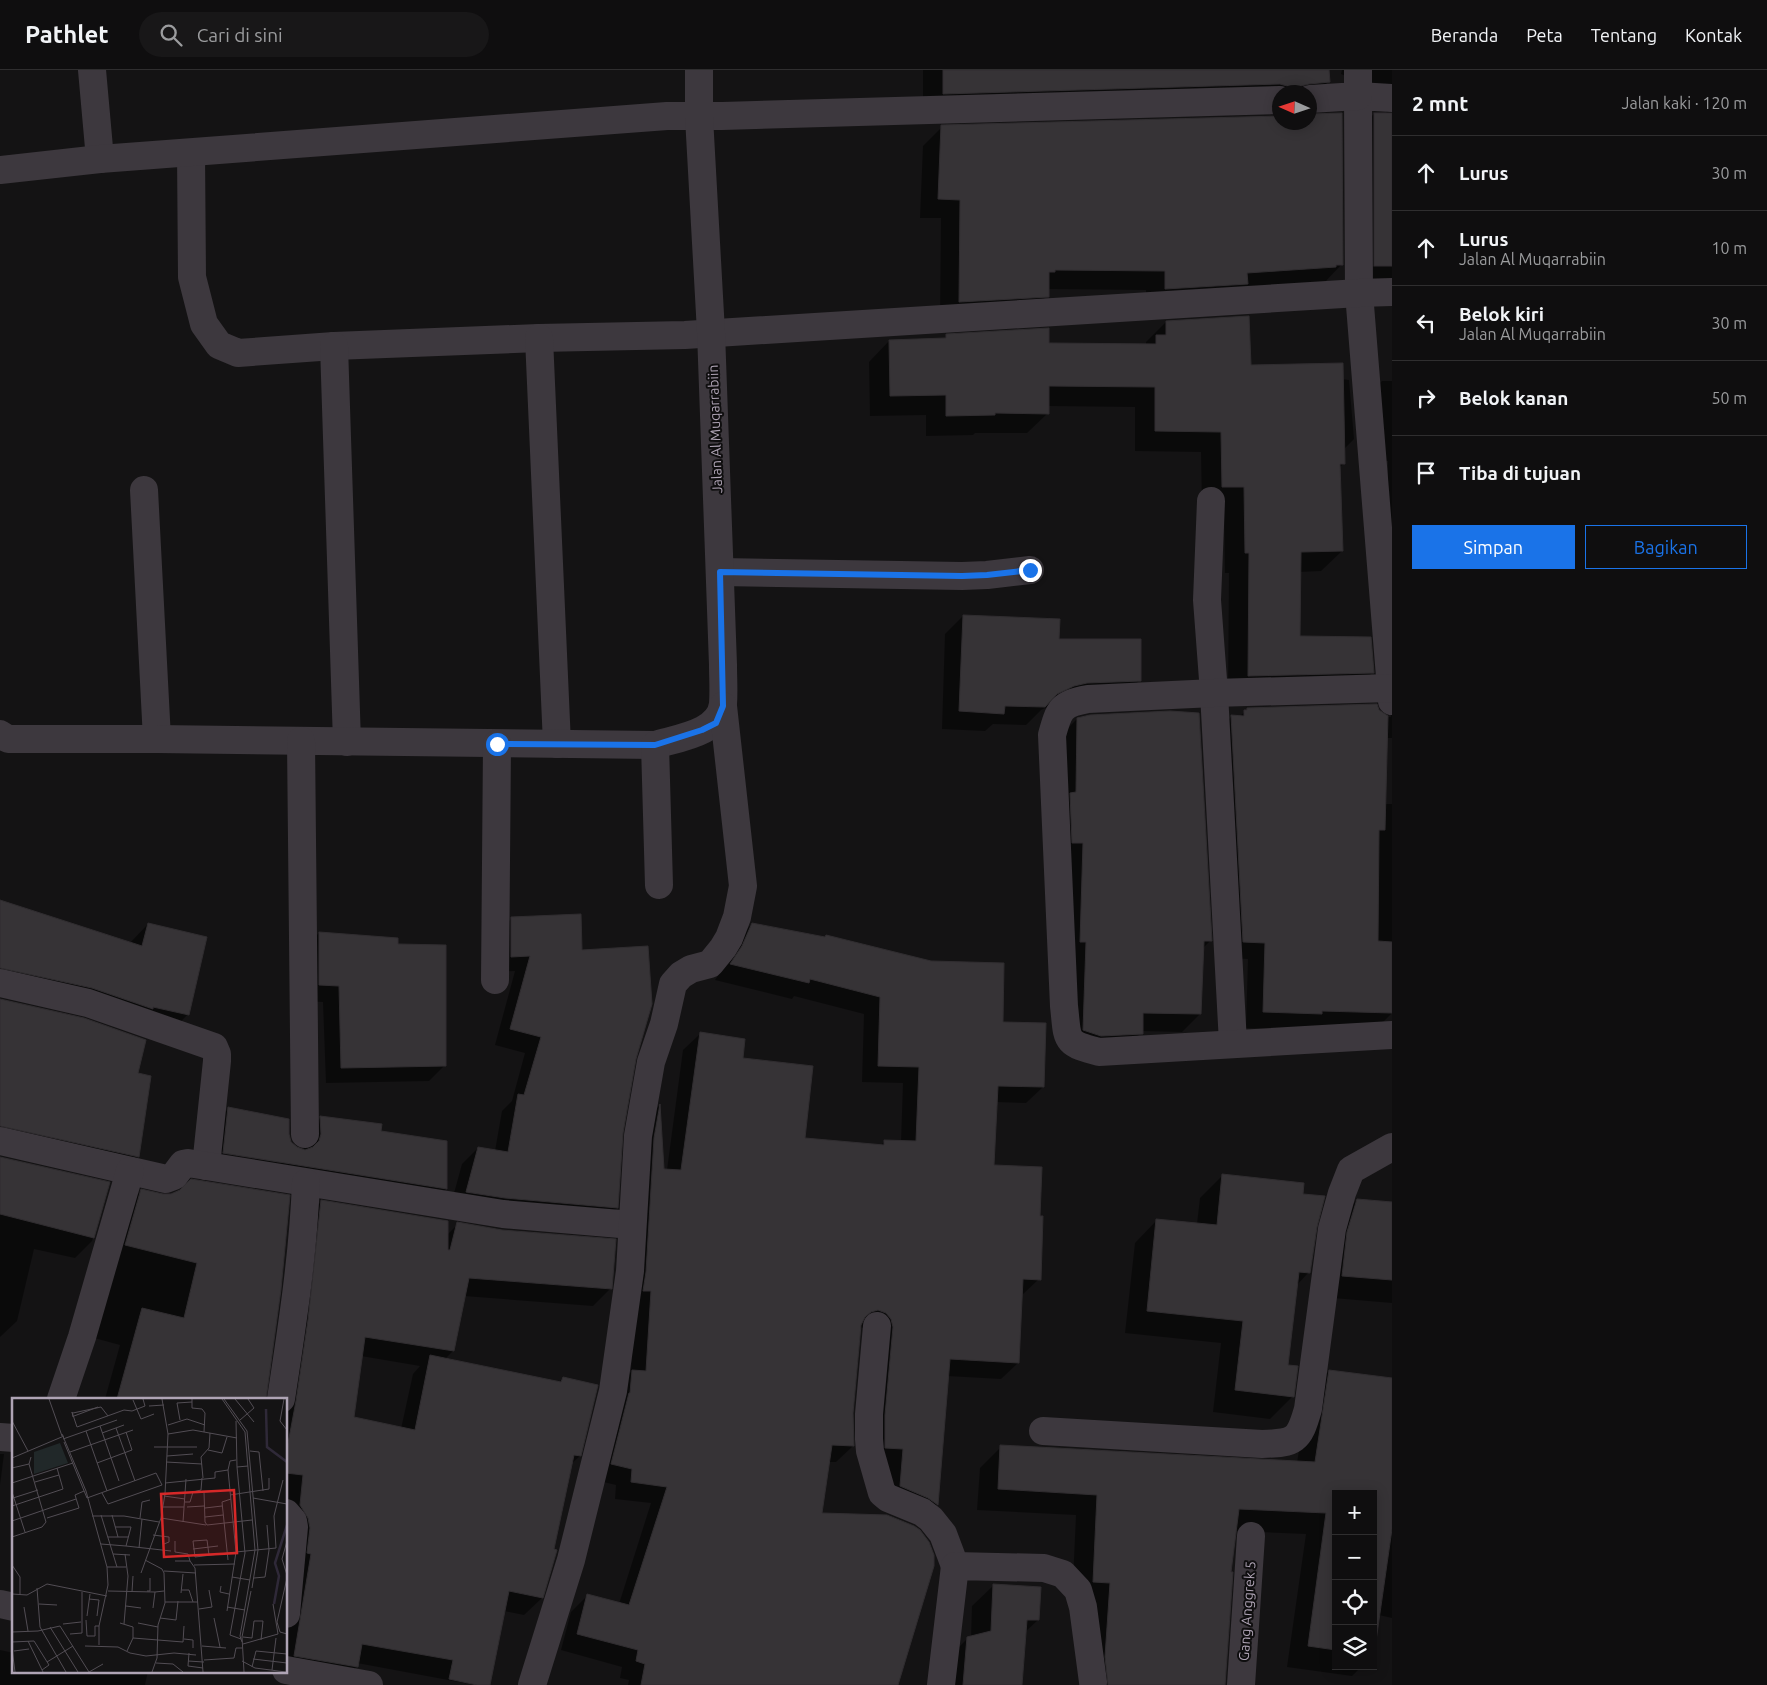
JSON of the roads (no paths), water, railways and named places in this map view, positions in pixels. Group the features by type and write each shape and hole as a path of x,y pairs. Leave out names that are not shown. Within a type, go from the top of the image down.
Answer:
{"street":[{"path":"92,70 100,159"},
{"name":"Jalan Al Muqarrabiin","path":"532,1685 571,1560 613,1391 630,1272 638,1136 651,1062 664,1024 673,984 690,969 704,967 716,957 729,938 740,906 742,877 723,706 711,332 699,117 699,70"},
{"path":"1358,83 1359,293 1391,694 1214,693 1088,700 1071,703 1058,715 1052,734 1064,1006 1070,1041 1078,1047 1099,1052 1392,1035"},
{"path":"1317,97 1358,83 1392,98"},
{"path":"0,170 100,159 667,116 699,117 1272,100"},
{"path":"191,153 192,277 204,324 220,344 238,353 334,346 539,338 685,335 1392,292"},
{"path":"539,338 557,744"},
{"path":"334,346 347,742"},
{"path":"144,490 157,739"},
{"path":"1211,500 1207,600 1234,1043"},
{"path":"720,572 962,576 1030,570"},
{"path":"0,734 8,740 157,739 655,745 702,730 716,723 723,706"},
{"path":"301,742 305,1134"},
{"path":"495,980 497,744"},
{"path":"655,745 659,885"},
{"path":"0,983 88,1003 214,1047 217,1061 206,1166"},
{"path":"0,1141 166,1179 174,1176 182,1164 188,1163 503,1214 632,1225"},
{"path":"1043,1431 1262,1444 1283,1443 1293,1440 1302,1428 1308,1409 1332,1229 1342,1193 1351,1170 1392,1147"},
{"path":"61,1398 82,1337 130,1171"},
{"path":"281,1398 304,1235 306,1183"},
{"path":"877,1326 869,1414 869,1439 870,1451 882,1493 888,1498 922,1512 931,1520 943,1534 955,1566 941,1685"},
{"path":"288,1516 293,1521 294,1527 288,1592"},
{"name":"Gang Anggrek 5","path":"1241,1685 1251,1536"},
{"path":"955,1566 1044,1568 1063,1574 1078,1590 1083,1607 1093,1682"},
{"path":"288,1670 369,1685"}]}
